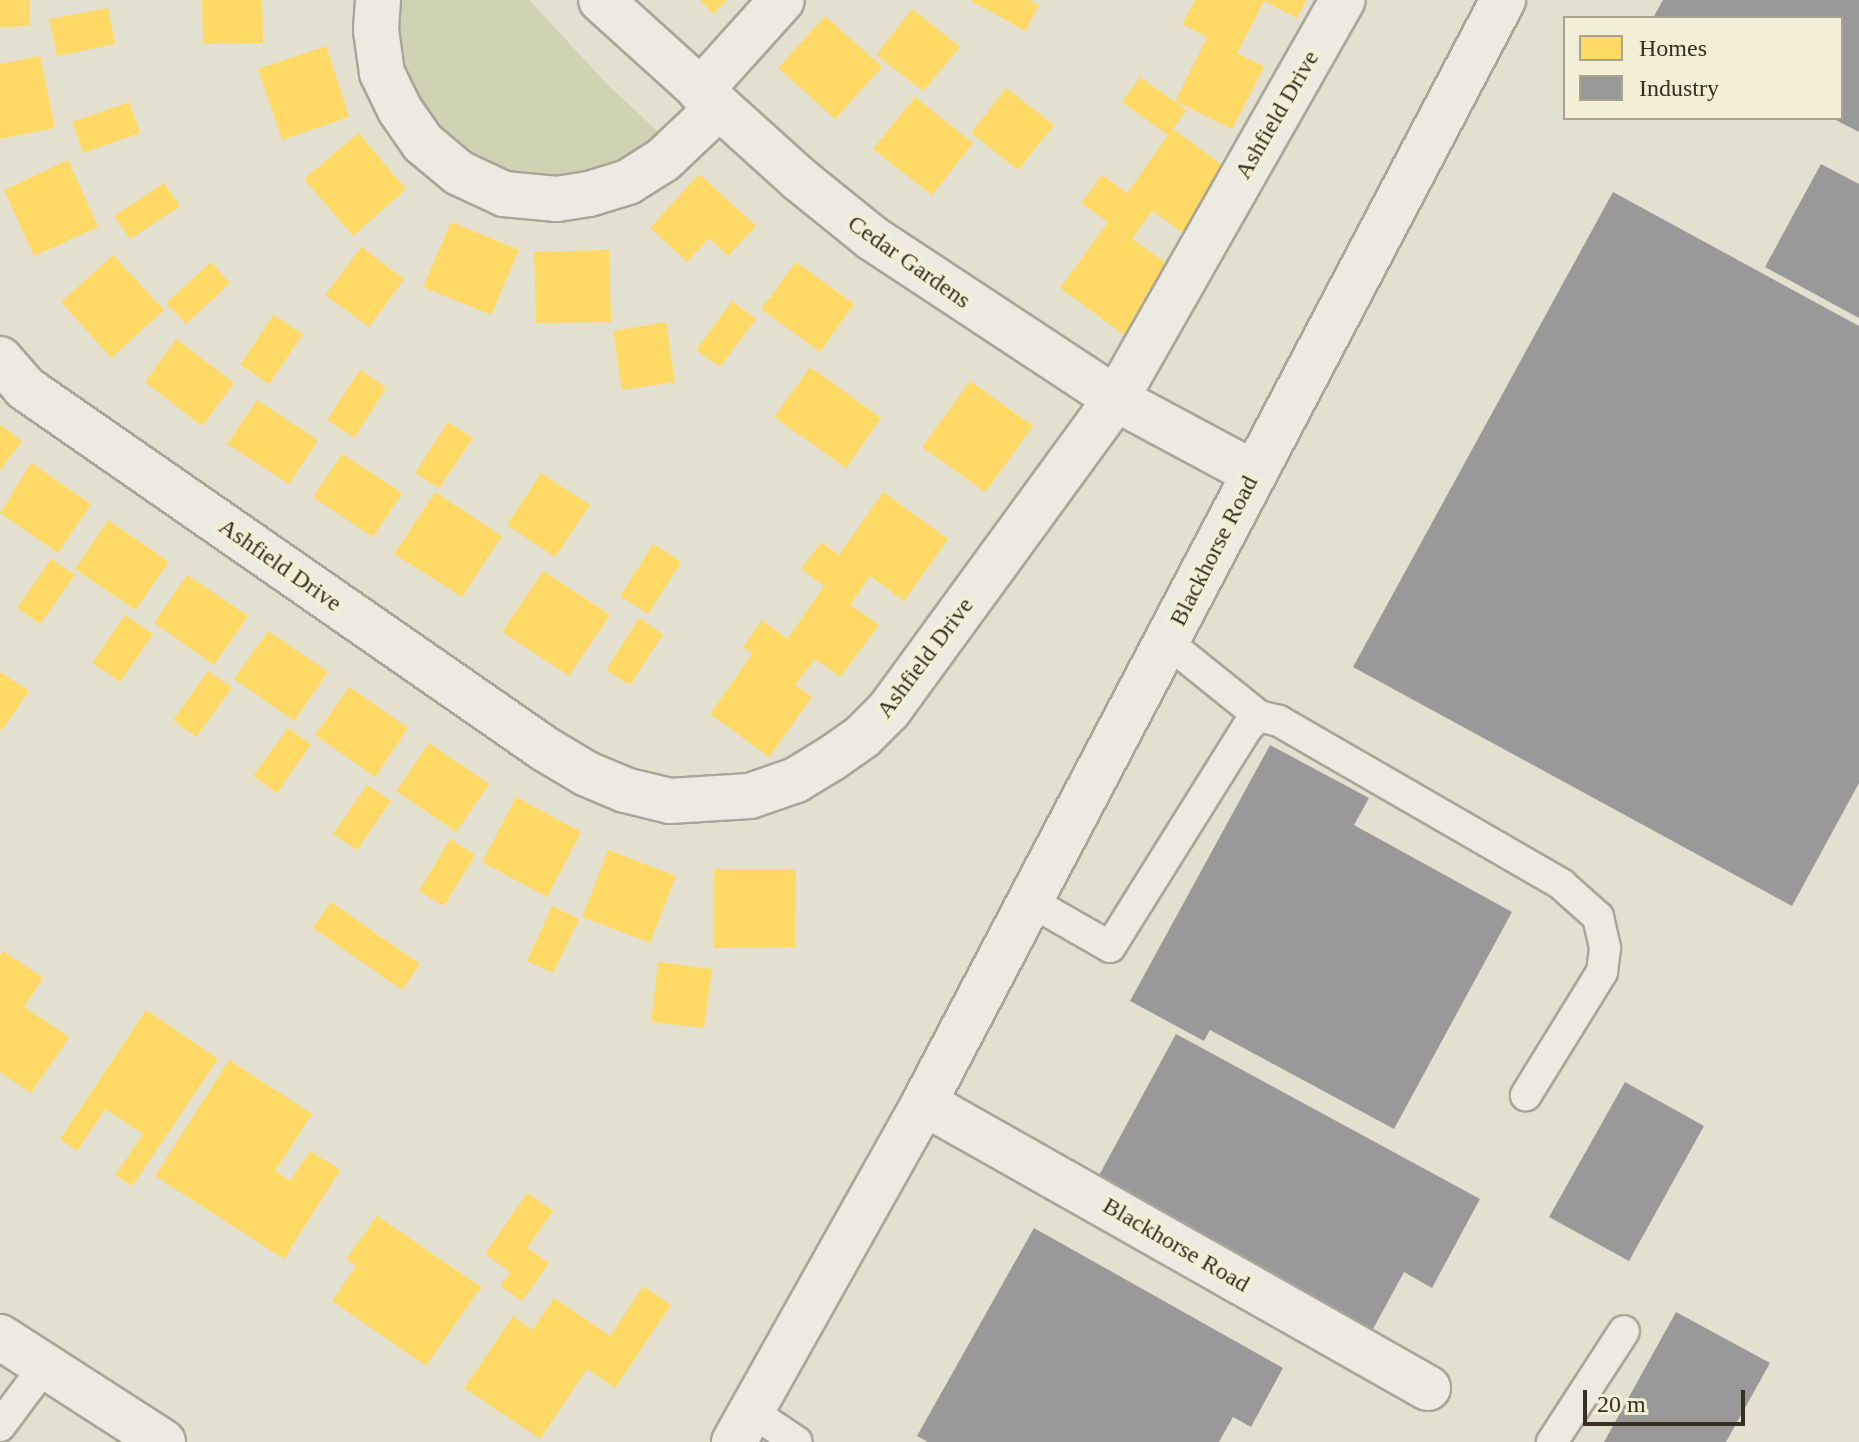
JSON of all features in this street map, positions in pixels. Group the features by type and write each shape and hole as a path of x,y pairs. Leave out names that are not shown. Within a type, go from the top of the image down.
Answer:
{"street":[{"path":"378,0 376,30 382,73 400,110 423,143 459,173 504,194 557,199 589,194 628,182 663,160 782,0"},
{"name":"Cedar Gardens","path":"601,0 709,100 872,238 1116,399 1254,473"},
{"name":"Ashfield Drive","path":"0,359 25,388 545,749 613,784 670,801 750,796 796,780 862,737 889,710 1116,399 1343,0"},
{"name":"Blackhorse Road","path":"743,1426 924,1103 1503,0"},
{"name":"Blackhorse Road","path":"924,1103 1428,1388"},
{"path":"0,1337 163,1442"}],"lane":[{"path":"1167,642 1259,716 1279,721 1561,884 1598,917 1605,948 1602,972 1526,1095"},
{"path":"1030,901 1110,947 1247,728 1259,716"},
{"path":"1552,1442 1624,1331"},
{"path":"0,1426 44,1367"},
{"path":"743,1426 797,1442"}],"green space":[{"path":"396,0 529,0 608,85 667,140 589,180 506,178 432,131 397,56"}],"building: Homes":[{"path":"0,0 30,0 30,26 0,27"},
{"path":"202,0 262,0 263,43 203,44"},
{"path":"700,0 727,0 713,14"},
{"path":"970,0 1029,0 1039,5 1025,31"},
{"path":"1195,0 1306,0 1297,18 1264,1 1237,53 1264,67 1232,129 1175,101 1207,37 1182,24"},
{"path":"108,8 115,44 57,56 49,19"},
{"path":"912,9 960,47 923,91 876,55"},
{"path":"825,16 882,67 835,119 778,68"},
{"path":"326,46 349,117 282,140 258,69"},
{"path":"40,56 55,128 0,139 0,64"},
{"path":"1140,77 1186,110 1173,129 1233,173 1187,236 1152,211 1132,239 1173,268 1124,335 1060,288 1108,222 1081,203 1102,175 1127,193 1168,135 1122,102"},
{"path":"1006,88 1054,125 1018,170 971,133"},
{"path":"915,97 973,143 932,195 873,149"},
{"path":"129,102 140,133 83,153 72,122"},
{"path":"358,133 406,189 353,236 304,179"},
{"path":"68,160 98,227 34,256 4,190"},
{"path":"699,174 756,226 728,256 709,238 687,262 650,228"},
{"path":"164,183 180,206 130,239 114,216"},
{"path":"451,222 519,250 491,315 423,287"},
{"path":"361,247 404,279 369,327 325,295"},
{"path":"609,250 611,322 536,323 534,252"},
{"path":"113,255 164,310 111,358 61,302"},
{"path":"211,262 230,283 186,324 166,303"},
{"path":"796,262 854,304 820,352 761,309"},
{"path":"732,301 756,319 720,367 696,350"},
{"path":"273,315 303,334 269,384 240,365"},
{"path":"666,322 675,382 622,390 613,331"},
{"path":"176,339 234,383 202,426 145,382"},
{"path":"810,367 881,418 846,468 774,417"},
{"path":"360,370 386,388 354,438 327,420"},
{"path":"970,381 1033,426 985,492 922,447"},
{"path":"257,400 318,440 289,484 227,444"},
{"path":"448,422 473,438 439,488 415,473"},
{"path":"0,425 22,441 0,470"},
{"path":"342,454 402,493 373,537 313,497"},
{"path":"31,463 91,504 58,553 0,513"},
{"path":"541,473 590,505 555,557 507,525"},
{"path":"435,492 502,536 462,597 394,554"},
{"path":"883,492 948,539 904,601 870,576 850,605 879,625 840,677 815,659 795,685 812,697 769,757 710,714 752,654 743,647 762,620 787,639 824,586 801,569 821,542 839,555"},
{"path":"108,520 169,562 135,610 75,569"},
{"path":"653,544 681,562 648,614 620,596"},
{"path":"51,559 75,575 40,624 17,608"},
{"path":"543,571 610,615 569,676 502,632"},
{"path":"187,575 248,616 214,665 154,623"},
{"path":"125,615 153,634 120,682 92,663"},
{"path":"639,618 663,634 630,685 606,670"},
{"path":"268,631 328,672 294,721 234,679"},
{"path":"208,671 232,688 196,737 173,720"},
{"path":"0,672 29,691 2,730 0,729"},
{"path":"349,687 408,728 375,777 315,735"},
{"path":"288,728 311,744 277,793 253,776"},
{"path":"429,743 489,784 456,832 396,791"},
{"path":"367,785 391,801 357,850 333,834"},
{"path":"516,797 581,832 547,897 482,862"},
{"path":"450,839 475,855 444,906 419,891"},
{"path":"608,850 676,876 650,943 582,917"},
{"path":"714,869 796,869 795,947 714,948"},
{"path":"331,902 420,964 402,990 313,928"},
{"path":"552,906 579,919 553,973 527,961"},
{"path":"3,951 43,978 24,1007 69,1037 31,1093 0,1072 0,955"},
{"path":"658,962 712,969 704,1028 651,1022"},
{"path":"146,1010 218,1059 132,1186 115,1175 143,1134 105,1109 77,1151 60,1139"},
{"path":"229,1060 312,1114 275,1171 290,1181 310,1151 340,1170 284,1259 155,1176"},
{"path":"527,1193 553,1211 527,1248 549,1263 522,1301 500,1286 510,1272 485,1254"},
{"path":"377,1216 481,1287 426,1366 332,1301 356,1266 346,1259"},
{"path":"643,1286 671,1305 615,1388 587,1369 540,1439 464,1388 513,1316 532,1330 554,1298 610,1336"}],"building: Industry":[{"path":"1663,0 1859,0 1859,132 1836,120 1843,120 1843,16 1654,16"},
{"path":"1821,164 1859,184 1859,318 1765,267"},
{"path":"1613,192 1859,326 1859,783 1792,906 1353,667"},
{"path":"1270,745 1369,798 1354,825 1512,912 1394,1129 1210,1030 1204,1041 1130,1001"},
{"path":"1176,1034 1480,1199 1432,1288 1404,1272 1373,1329 1097,1179"},
{"path":"1625,1082 1704,1126 1629,1261 1549,1217"},
{"path":"1034,1228 1283,1368 1251,1427 1233,1417 1219,1442 928,1442 917,1436"},
{"path":"1676,1312 1770,1363 1726,1442 1604,1442"}]}
